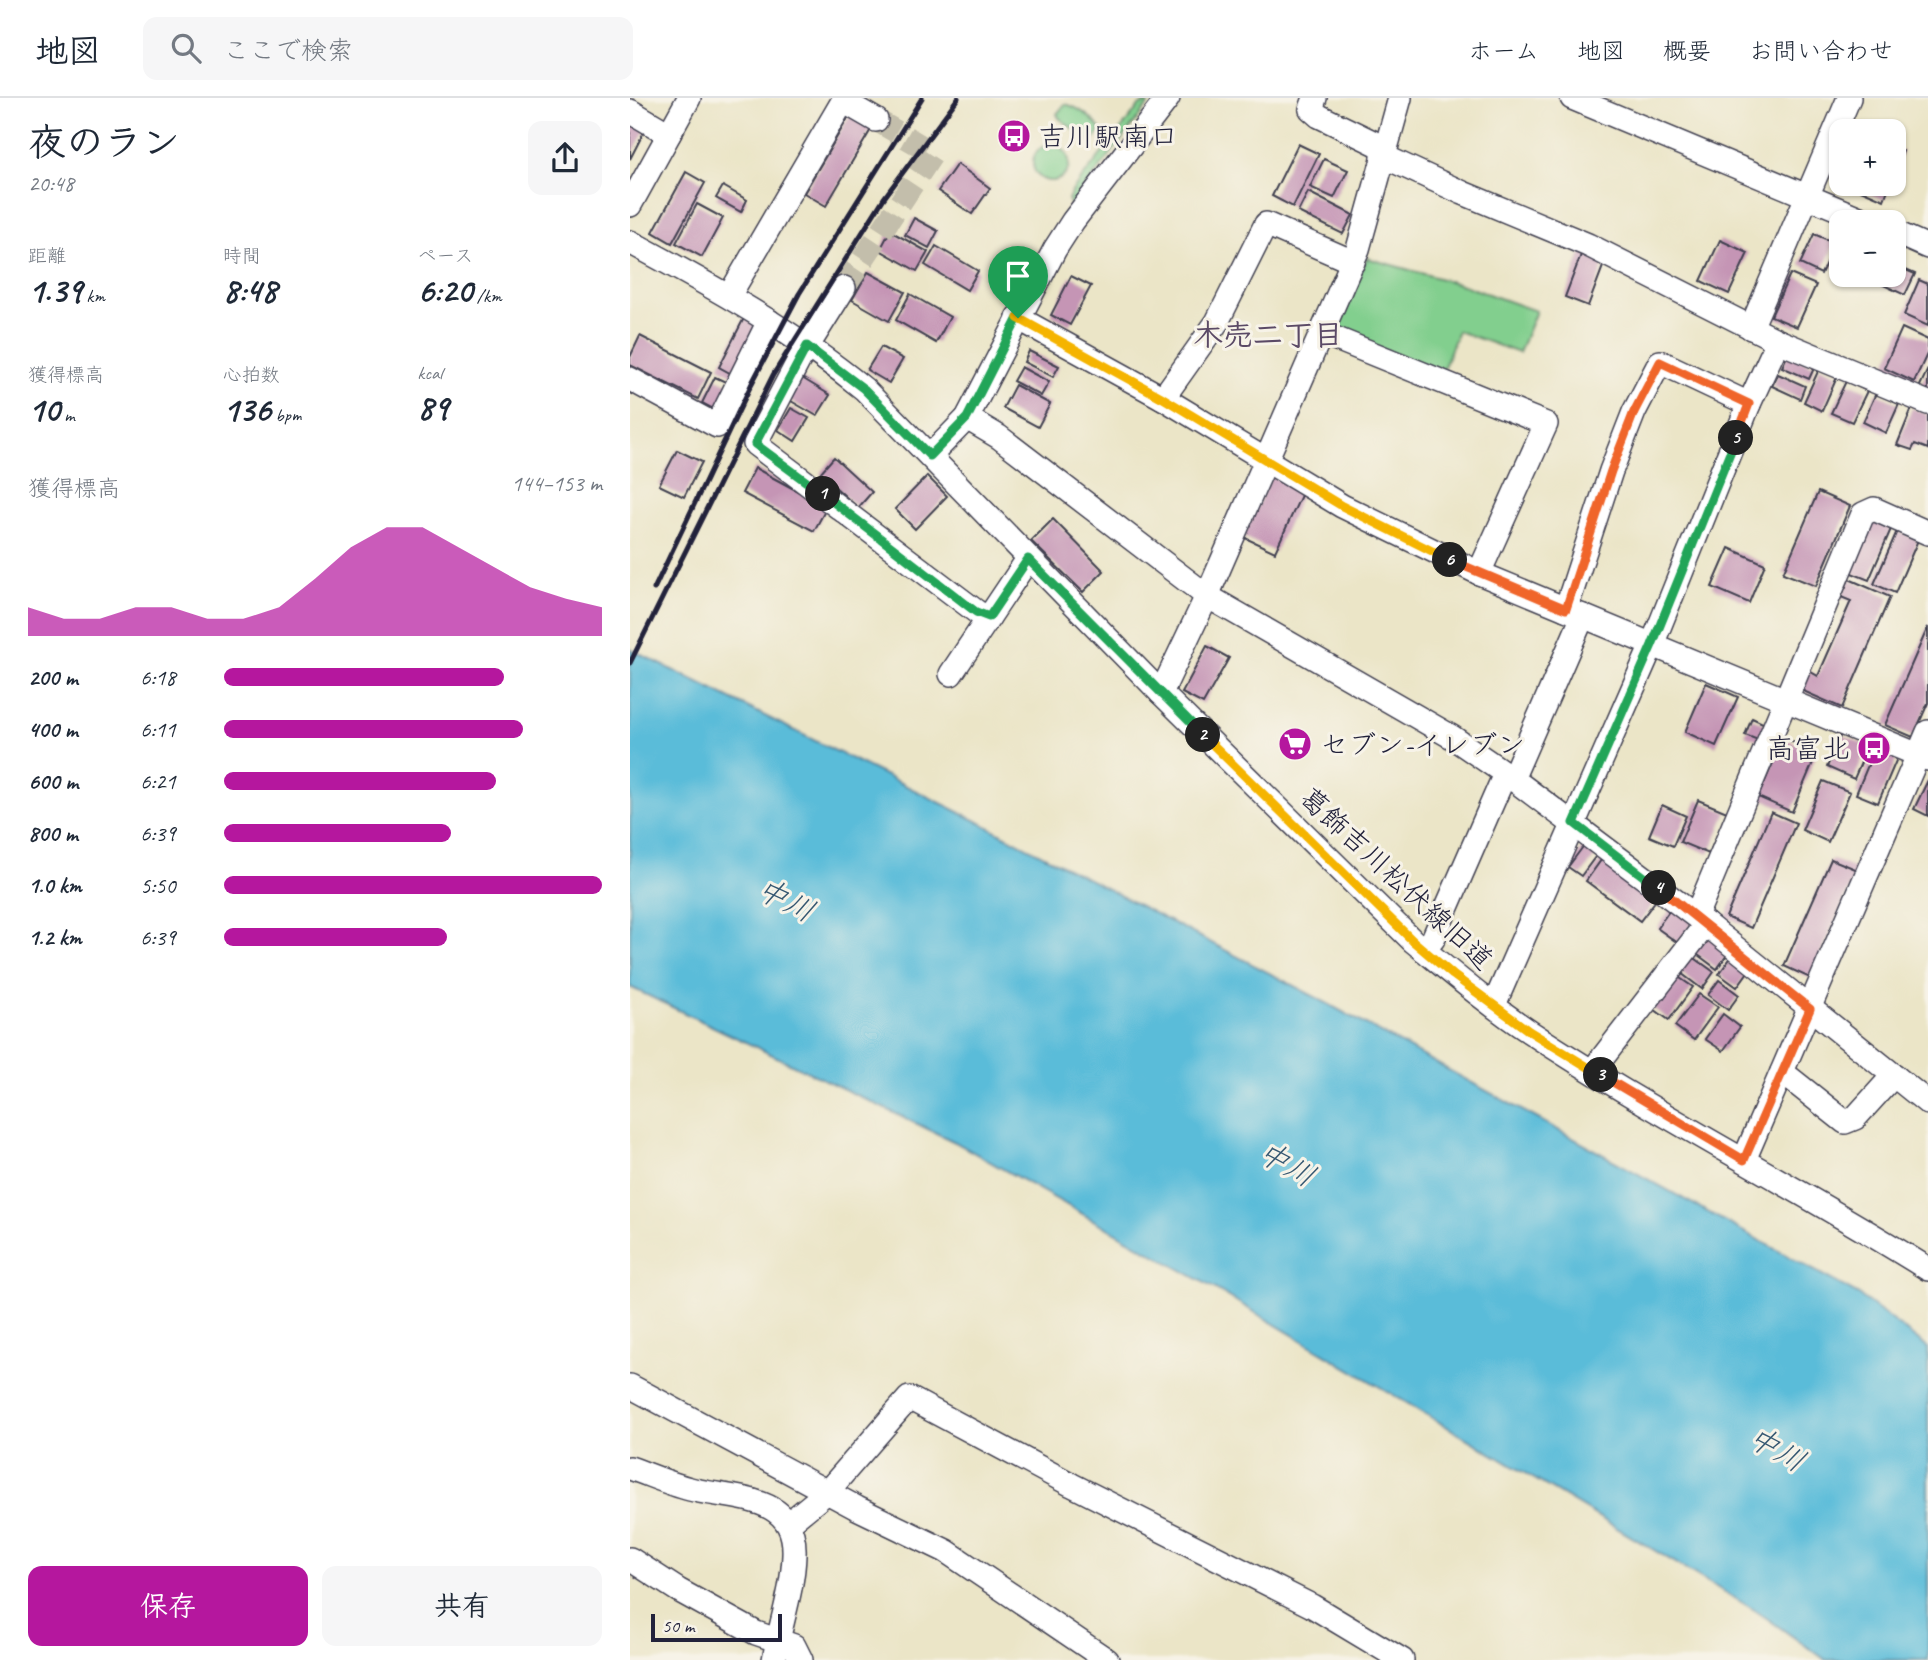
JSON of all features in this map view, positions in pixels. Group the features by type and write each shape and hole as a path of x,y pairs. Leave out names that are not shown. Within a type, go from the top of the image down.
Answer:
{"street":[{"path":"630,205 689,98"},
{"path":"930,456 967,418 1055,249 1073,221 1168,98"},
{"path":"1315,98 1311,108 1320,116 1463,193 1588,245 1778,341 1928,403"},
{"path":"1161,693 1207,596 1353,262 1400,98"},
{"path":"1573,98 1841,210"},
{"path":"1751,328 1849,98"},
{"path":"729,296 843,101 877,120"},
{"path":"630,111 669,134"},
{"path":"1163,398 1217,322 1266,224 1353,262"},
{"path":"1906,238 1928,247"},
{"name":"葛飾吉川松伏線旧道","path":"630,242 769,321 864,389 1161,693 1424,950 1453,975 1529,1031 1928,1269"},
{"path":"844,288 807,346 755,444 976,612 989,617"},
{"path":"1018,318 1163,398 1342,506 1479,573 1923,757"},
{"path":"630,379 717,426 769,321"},
{"path":"1322,333 1545,424 1479,573"},
{"path":"1494,1005 1652,645 1749,404 1778,341"},
{"path":"1424,950 1433,939 1501,783 1516,770 1574,612 1629,424 1660,362 1749,404"},
{"path":"967,418 999,437 1207,596 1452,737 1509,776 1701,920 1894,1075 1925,1094"},
{"path":"1593,1070 1701,920 1785,700 1863,514 1874,509 1928,533"},
{"path":"951,674 1028,559"},
{"path":"1744,1160 1923,757 1928,732"},
{"path":"1782,1072 1845,1122 1855,1118 1894,1075"},
{"path":"633,1394 946,1551 1107,1660"},
{"path":"789,1523 827,1492 909,1398 1072,1485 1312,1606 1402,1660"},
{"path":"630,1468 675,1486 745,1497 776,1510 789,1523 795,1553 776,1650"},
{"path":"630,1559 678,1590 756,1633 776,1650"},
{"path":"776,1650 794,1646 801,1660"}],"green space":[{"path":"1147,103 1071,206 1068,199 1073,190 1140,105"},
{"path":"1065,104 1086,114 1095,122 1101,131 1091,142 1059,118 1057,114"},
{"path":"1051,145 1064,150 1069,163 1064,176 1051,181 1038,176 1033,163 1038,150"},
{"path":"1367,258 1463,285 1536,311 1519,353 1458,331 1442,372 1338,334 1335,325"}],"water":[{"name":"中川","path":"630,649 977,821 1319,999 1859,1295 1928,1348 1928,1660 1826,1660 1758,1612 1219,1291 955,1142 630,987"}],"building":[{"path":"851,113 873,126 826,206 804,193"},
{"path":"630,120 646,128 630,159"},
{"path":"1298,144 1319,154 1293,207 1272,196"},
{"path":"1324,159 1348,170 1334,198 1310,187"},
{"path":"957,164 990,188 972,214 938,191"},
{"path":"686,172 705,183 672,243 653,232"},
{"path":"723,186 747,200 741,212 716,198"},
{"path":"1308,192 1353,215 1343,234 1298,212"},
{"path":"697,204 723,218 702,257 676,243"},
{"path":"914,218 938,231 929,248 905,235"},
{"path":"890,231 928,252 917,271 880,250"},
{"path":"1814,234 1829,240 1829,256 1821,274 1800,264"},
{"path":"1720,240 1748,253 1729,294 1701,281"},
{"path":"936,246 978,271 967,290 925,265"},
{"path":"1582,252 1605,261 1588,306 1565,297"},
{"path":"1906,270 1915,274 1905,295 1888,287 1906,287"},
{"path":"868,272 905,292 889,321 852,300"},
{"path":"1790,274 1816,285 1797,327 1771,316"},
{"path":"1071,276 1091,286 1070,325 1051,315"},
{"path":"1919,280 1928,284 1928,326 1904,315"},
{"path":"910,294 950,317 936,343 896,320"},
{"path":"744,318 763,327 737,377 719,367"},
{"path":"1902,328 1928,340 1928,352 1914,382 1884,368"},
{"path":"640,336 711,372 698,399 630,365 630,357"},
{"path":"881,347 903,359 889,383 867,370"},
{"path":"1029,351 1059,366 1053,377 1024,362"},
{"path":"1788,354 1815,366 1809,379 1782,367"},
{"path":"1021,367 1049,382 1041,396 1013,381"},
{"path":"1820,367 1838,375 1822,411 1804,402"},
{"path":"1928,369 1928,392 1919,388"},
{"path":"1778,374 1805,386 1800,399 1772,386"},
{"path":"797,375 830,395 817,416 784,397"},
{"path":"715,377 730,384 717,411 702,403"},
{"path":"1846,381 1867,391 1852,422 1831,413"},
{"path":"1015,385 1050,404 1038,427 1003,408"},
{"path":"1876,393 1899,404 1886,433 1863,422"},
{"path":"791,408 809,418 795,441 778,430"},
{"path":"1912,408 1928,415 1928,449 1915,444 1912,450 1897,445"},
{"path":"677,450 702,462 684,497 659,485"},
{"path":"834,457 872,492 858,508 820,473"},
{"path":"755,468 827,507 814,531 742,493"},
{"path":"927,476 947,496 915,529 895,509"},
{"path":"1271,476 1303,491 1275,552 1243,537"},
{"path":"1818,492 1850,506 1816,586 1783,573"},
{"path":"1053,519 1104,571 1083,592 1031,541"},
{"path":"1871,520 1891,529 1869,580 1849,572"},
{"path":"1897,531 1918,540 1895,593 1874,584"},
{"path":"1729,548 1765,564 1749,603 1712,587"},
{"path":"1849,579 1890,597 1842,708 1801,690 1809,671 1818,676 1851,601 1841,597"},
{"path":"1928,627 1928,703 1913,737 1885,725"},
{"path":"1207,646 1229,658 1203,704 1182,693"},
{"path":"1706,683 1738,697 1716,746 1685,732"},
{"path":"1752,718 1765,724 1758,740 1745,735"},
{"path":"1841,734 1868,746 1854,779 1827,767"},
{"path":"1784,738 1817,753 1792,812 1758,797"},
{"path":"1876,746 1898,756 1878,803 1856,794"},
{"path":"1928,780 1928,816 1914,809"},
{"path":"1823,781 1850,792 1828,842 1802,830"},
{"path":"1698,800 1727,812 1709,854 1680,842"},
{"path":"1662,805 1686,816 1673,846 1649,836"},
{"path":"1771,812 1796,823 1751,928 1726,917"},
{"path":"1585,844 1598,853 1581,876 1568,867"},
{"path":"1604,856 1659,896 1640,921 1586,881"},
{"path":"1831,859 1858,870 1810,978 1784,966"},
{"path":"1672,907 1693,922 1678,943 1657,928"},
{"path":"1706,935 1729,952 1717,969 1694,952"},
{"path":"1689,954 1714,972 1702,989 1677,970"},
{"path":"1732,956 1750,969 1737,987 1719,974"},
{"path":"1674,974 1693,987 1669,1020 1651,1007"},
{"path":"1719,980 1739,995 1728,1010 1708,995"},
{"path":"1699,994 1718,1007 1694,1040 1675,1026"},
{"path":"1723,1014 1740,1027 1723,1051 1705,1039"}],"tunnel":[{"path":"844,288 933,153 876,120"}],"railway":[{"path":"654,589 752,383 799,294 922,98"},
{"path":"630,663 773,375 884,198 958,98"}],"place":[{"name":"吉川駅南口","path":"1014,136"},
{"name":"セブン-イレブン","path":"1295,744"},
{"name":"高富北","path":"1874,748"}],"district":[{"name":"木売二丁目","path":"1268,335"}],"route":[{"path":"1018,318 1163,398 1342,506 1479,573 1566,609 1611,471 1634,412 1660,362 1749,404 1652,645 1574,823 1706,924 1810,1009 1744,1160 1529,1031 1453,975 1358,888 1028,559 989,617 976,612 755,444 807,346 864,389 930,456 967,418 1018,318"}]}
